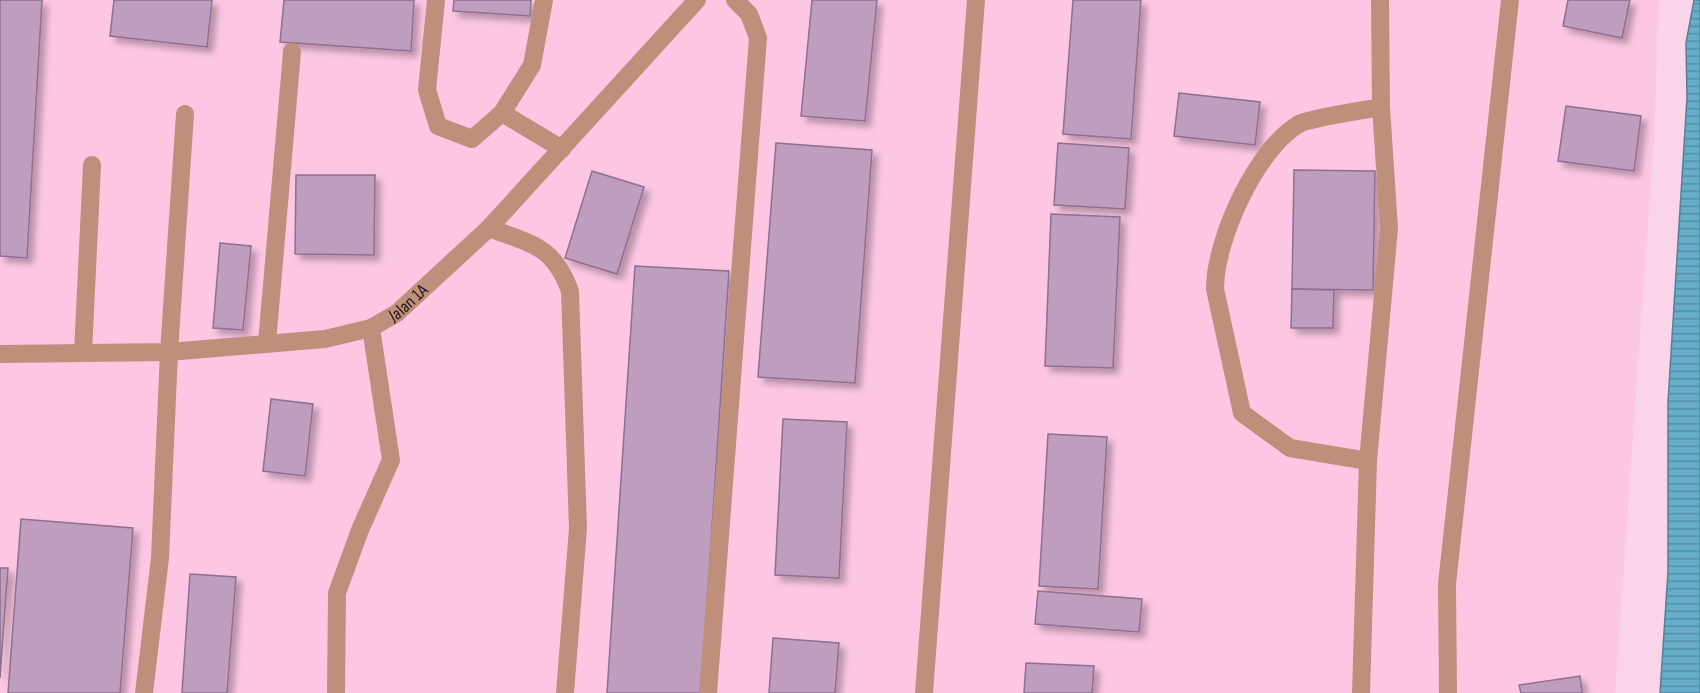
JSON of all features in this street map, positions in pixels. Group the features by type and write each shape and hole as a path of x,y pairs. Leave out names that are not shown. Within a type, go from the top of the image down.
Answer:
{"street":[{"path":"436,0 427,90 438,126 472,139 501,113 532,65 544,0"},
{"name":"Jalan 1A","path":"0,354 169,352 325,339 371,328 398,313 489,228 697,0"},
{"path":"708,693 758,38 749,14 735,0"},
{"path":"924,693 976,0"},
{"path":"1360,693 1368,461 1389,228 1381,107 1380,0"},
{"path":"1448,693 1447,584 1510,0"},
{"path":"267,343 292,52"},
{"path":"1368,461 1290,448 1242,413 1215,289 1215,270 1224,233 1239,200 1272,150 1300,124 1381,107"},
{"path":"501,113 562,149"},
{"path":"144,693 160,558 169,352 185,114"},
{"path":"83,353 92,165"},
{"path":"489,228 551,255 562,270 570,291 578,528 566,693"},
{"path":"336,693 337,593 391,459 371,328"}],"shaded area":[{"path":"0,0 1659,0 1654,138 1615,693 0,693"}],"water":[{"path":"1694,0 1700,0 1700,693 1660,693 1668,572 1668,402 1687,98 1686,43"}],"building":[{"path":"0,0 42,0 27,258 0,256"},
{"path":"114,0 212,0 207,47 110,36"},
{"path":"284,0 414,0 411,51 280,42"},
{"path":"454,0 531,0 530,16 453,11"},
{"path":"812,0 877,0 865,121 801,116"},
{"path":"1073,0 1141,0 1131,139 1063,134"},
{"path":"1568,0 1630,0 1622,38 1563,26"},
{"path":"1179,93 1260,102 1255,145 1174,136"},
{"path":"1566,106 1641,116 1634,171 1558,161"},
{"path":"776,143 872,150 855,383 758,377"},
{"path":"1058,143 1129,148 1125,209 1054,205"},
{"path":"1294,170 1375,171 1373,290 1292,289"},
{"path":"592,171 644,187 617,274 565,258"},
{"path":"296,175 375,175 374,255 295,254"},
{"path":"1051,214 1120,217 1113,368 1045,366"},
{"path":"220,243 251,246 243,330 213,328"},
{"path":"635,266 729,271 701,693 607,693"},
{"path":"1292,289 1334,290 1333,328 1291,328"},
{"path":"271,399 313,404 305,476 263,471"},
{"path":"783,419 847,422 839,578 775,575"},
{"path":"1048,434 1107,437 1098,589 1039,586"},
{"path":"21,519 133,528 120,693 8,693"},
{"path":"0,568 8,568 0,678"},
{"path":"190,574 236,577 227,693 182,693"},
{"path":"1038,591 1142,599 1139,632 1035,624"},
{"path":"773,638 839,643 835,693 769,693"},
{"path":"1026,663 1094,666 1092,693 1024,693"},
{"path":"1580,676 1582,693 1521,693 1519,685"}]}
